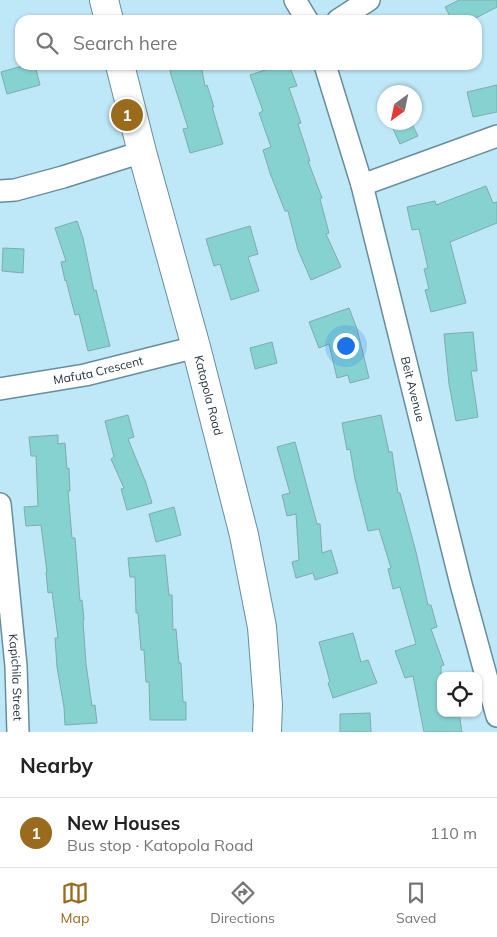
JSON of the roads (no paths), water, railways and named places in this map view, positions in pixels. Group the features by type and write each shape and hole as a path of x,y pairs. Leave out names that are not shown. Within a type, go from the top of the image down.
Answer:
{"street":[{"path":"104,0 108,15"},
{"path":"295,0 304,15"},
{"path":"346,15 370,0"},
{"name":"Katopola Road","path":"121,70 196,347 244,535 262,627 268,705 267,732"},
{"name":"Beit Avenue","path":"326,70 362,185 461,584 497,716"},
{"path":"362,185 495,141"},
{"path":"0,191 15,190 142,152"},
{"name":"Mafuta Crescent","path":"0,388 85,375 196,347"},
{"name":"Kapichila Street","path":"0,504 16,666 18,732"}],"place":[{"name":"New Houses","path":"127,115"}]}
